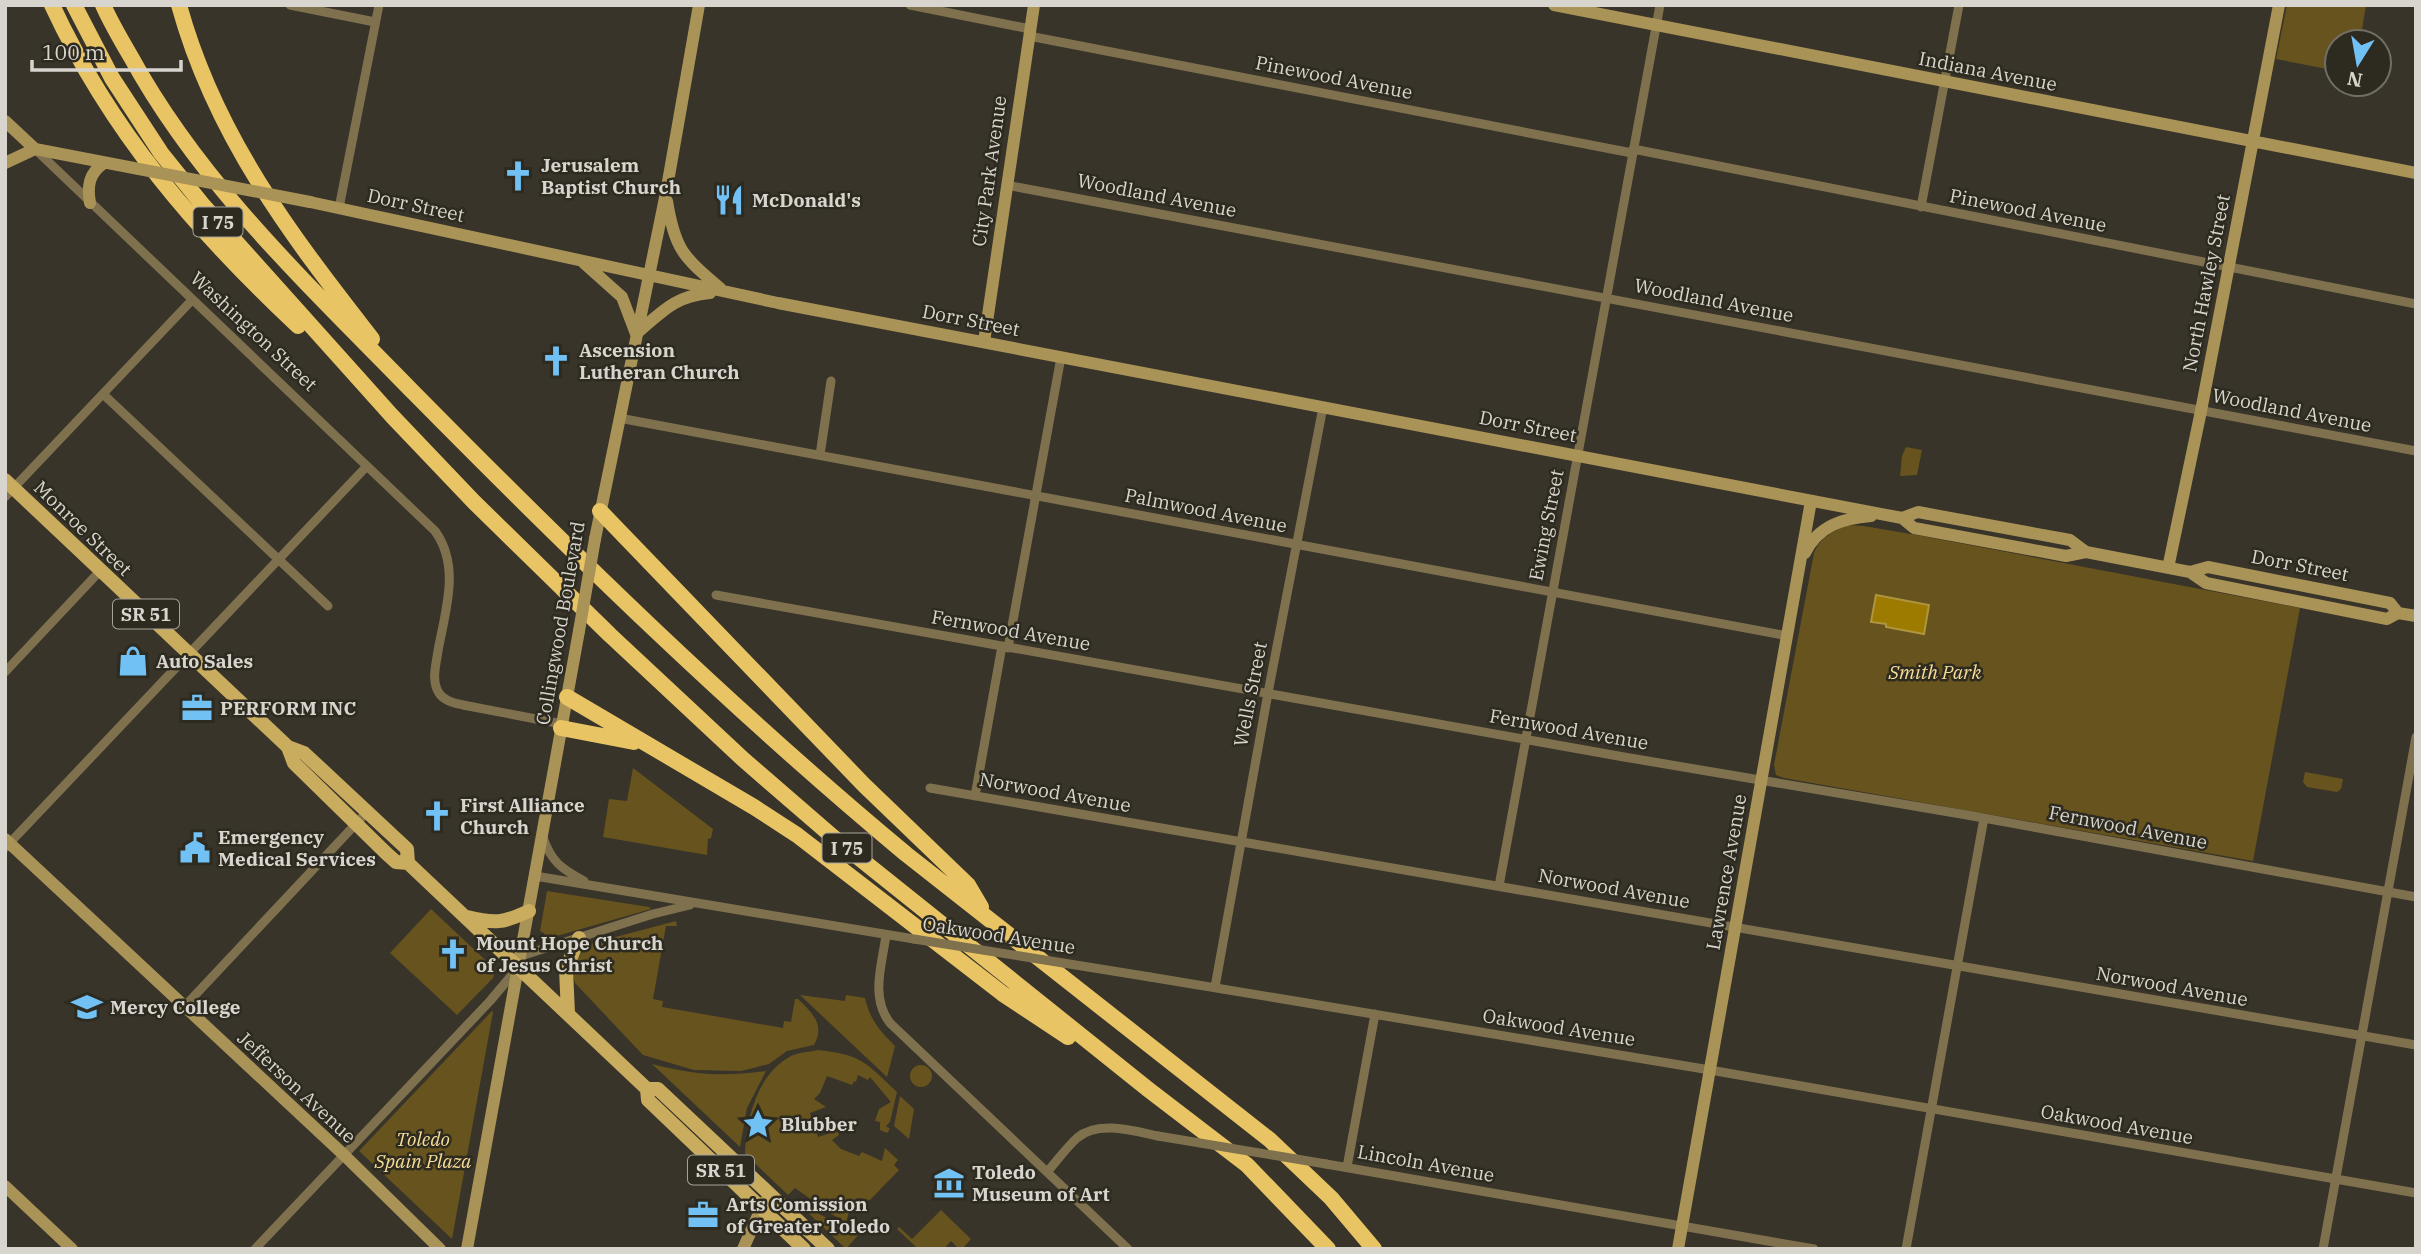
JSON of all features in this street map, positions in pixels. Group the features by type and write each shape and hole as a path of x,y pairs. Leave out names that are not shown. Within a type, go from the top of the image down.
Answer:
{"highway":[{"path":"52,5 95,87 141,157 202,229 270,300 393,416"},
{"name":"I 75","path":"74,5 112,78 161,153 238,245 393,416 503,531 744,760 833,837 1247,1165 1328,1249"},
{"name":"I 75","path":"103,5 150,93 188,149 244,216 349,329 561,542 759,728 906,854 1270,1140 1331,1198 1374,1249"},
{"path":"179,5 220,116 253,176 312,261 413,391"},
{"path":"600,511 864,785 968,885 986,915"},
{"path":"567,697 797,835 1003,994 1149,1090"},
{"path":"562,726 646,744"}],"main road":[{"name":"Collingwood Boulevard","path":"467,1249 600,511 666,193 699,5"},
{"name":"City Park Avenue","path":"984,342 1034,5"},
{"name":"Indiana Avenue","path":"1554,5 2416,173"},
{"name":"North Hawley Street","path":"2168,568 2201,411 2278,5"},
{"name":"Washington Street","path":"8,130 35,149"},
{"path":"5,163 35,149"},
{"name":"Dorr Street","path":"35,149 310,202 724,291 1061,357 1902,518 1917,512 2070,540 2086,552 2190,572 2206,583 2387,619 2398,613 2416,616"},
{"path":"90,203 88,184 96,169 104,163"},
{"path":"666,193 671,224 685,258 724,291"},
{"path":"578,259 594,270 622,297 636,334 674,301 696,294 724,291"},
{"name":"Monroe Street","path":"8,488 288,747 304,753 407,849 408,863"},
{"name":"Lawrence Avenue","path":"1678,1249 1811,501"},
{"path":"1801,563 1812,540 1823,530 1846,520 1886,515"},
{"name":"Monroe Street","path":"288,747 294,763 396,862 408,863 520,962 568,1014 647,1089 648,1100 804,1249"},
{"name":"Jefferson Avenue","path":"7,844 344,1155 440,1249"},
{"path":"465,916 493,923 503,922 529,911"},
{"path":"568,1014 566,969 579,937"},
{"name":"Monroe Street","path":"647,1089 658,1089 828,1249"},
{"path":"7,1191 72,1249"},
{"path":"743,1249 769,1192"}],"street":[{"path":"290,5 375,22"},
{"path":"339,208 379,5"},
{"name":"Pinewood Avenue","path":"910,5 1030,32 2416,304"},
{"name":"Ewing Street","path":"1499,886 1660,5"},
{"path":"1921,206 1959,5"},
{"name":"Washington Street","path":"35,149 420,514 440,537 449,561 450,583 435,673 440,694 449,701 463,705 562,726"},
{"name":"Woodland Avenue","path":"1006,185 2416,451"},
{"path":"8,488 103,394 192,300"},
{"path":"975,796 1036,496 1061,357"},
{"path":"820,455 831,381"},
{"path":"103,394 328,606"},
{"name":"Wells Street","path":"1215,988 1323,407"},
{"name":"Palmwood Avenue","path":"619,418 1788,636"},
{"path":"7,844 368,466"},
{"path":"5,671 100,571"},
{"name":"Fernwood Avenue","path":"716,595 1984,818 2416,897"},
{"path":"2323,1249 2416,737"},
{"name":"Norwood Avenue","path":"930,788 2416,1045"},
{"path":"183,1008 367,812"},
{"path":"1906,1249 1984,818"},
{"name":"Oakwood Avenue","path":"542,835 558,865 592,886"},
{"name":"Oakwood Avenue","path":"535,876 1710,1070 2416,1193"},
{"name":"Oakwood Avenue","path":"520,962 579,937 694,904"},
{"path":"886,935 878,991 883,1014 1128,1249"},
{"path":"256,1249 490,1001 520,962"},
{"path":"1347,1167 1375,1014"},
{"name":"Lincoln Avenue","path":"1047,1172 1077,1138 1090,1131 1107,1128 1814,1249"}],"green space":[{"path":"2287,5 2366,5 2362,28 2323,28 2323,68 2276,59"},
{"path":"1906,447 1922,450 1917,475 1900,476"},
{"name":"Smith Park","path":"1848,525 1922,536 2300,608 2253,861 1776,775 1774,765 1814,553 1828,536"},
{"path":"633,768 713,829 711,838 708,839 707,855 603,837 609,799 627,801"},
{"path":"2305,772 2343,779 2341,789 2337,792 2307,787 2303,782"},
{"path":"547,891 651,909 546,939 540,931"},
{"path":"431,909 496,970 493,978 457,1015 390,953"},
{"path":"676,921 677,926 666,926 653,999 663,1001 662,1007 783,1028 784,1021 791,1022 795,999 798,999 818,1025 814,1045 787,1051 769,1064 741,1071 694,1070 643,1055 575,983 572,973 585,947 593,943"},
{"path":"800,995 845,1001 846,995 865,998 876,1025 895,1046 887,1077"},
{"name":"Toledo Spain Plaza","path":"493,1012 452,1239 359,1151"},
{"path":"818,1050 845,1055 863,1062 897,1092 890,1122 886,1126 890,1129 887,1133 880,1130 880,1122 875,1121 879,1109 891,1102 870,1077 868,1080 858,1075 852,1085 827,1076 820,1093 814,1099 826,1107 810,1113 818,1137 837,1131 839,1135 832,1140 841,1149 859,1156 862,1152 882,1161 885,1148 898,1160 894,1165 899,1170 870,1200 857,1198 852,1203 846,1222 813,1204 812,1200 795,1188 788,1195 745,1154 751,1112 770,1074 791,1056"},
{"path":"652,1064 709,1074 766,1071 747,1108 740,1147"},
{"path":"917,1065 925,1065 932,1072 932,1080 925,1087 917,1087 910,1080 910,1072"},
{"path":"900,1096 914,1109 909,1139 894,1126"},
{"path":"799,1204 859,1234 846,1249"},
{"path":"941,1210 971,1239 963,1248 959,1249 951,1241 944,1249 914,1249 916,1247 897,1229 899,1227 912,1239"}],"shaded area":[{"path":"1876,595 1929,605 1924,634 1871,622"}],"place":[{"name":"Jerusalem Baptist Church","path":"518,176"},
{"name":"McDonald's","path":"729,200"},
{"name":"Ascension Lutheran Church","path":"556,361"},
{"name":"Auto Sales","path":"133,661"},
{"name":"PERFORM INC","path":"197,708"},
{"name":"First Alliance Church","path":"437,816"},
{"name":"Emergency Medical Services","path":"195,848"},
{"name":"Mount Hope Church of Jesus Christ","path":"453,954"},
{"name":"Mercy College","path":"87,1007"},
{"name":"Blubber","path":"758,1124"},
{"name":"Toledo Museum of Art","path":"949,1183"},
{"name":"Arts Comission of Greater Toledo","path":"703,1215"}]}
